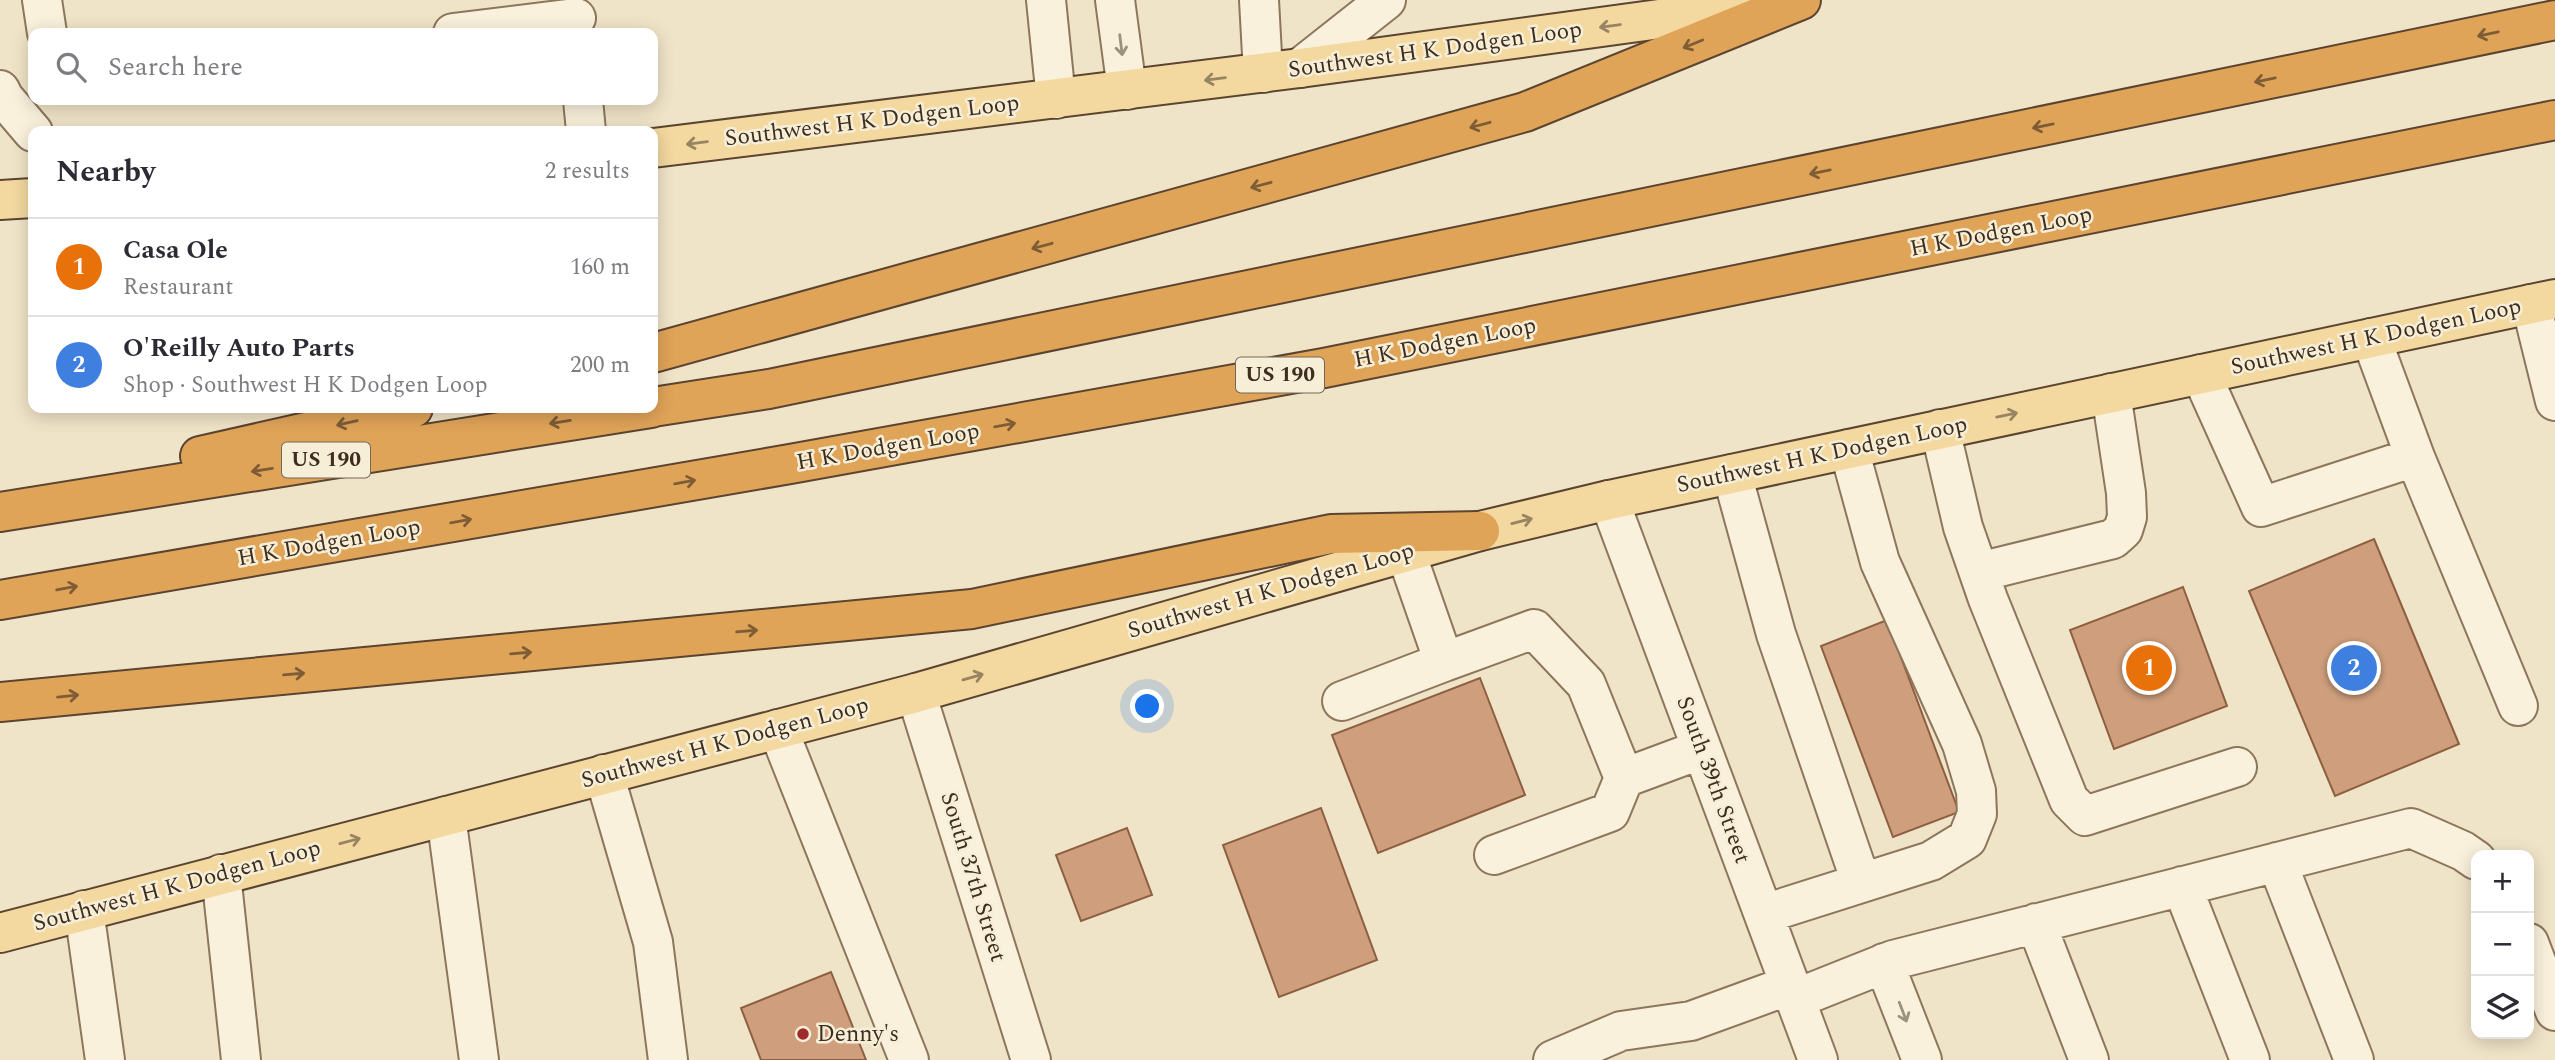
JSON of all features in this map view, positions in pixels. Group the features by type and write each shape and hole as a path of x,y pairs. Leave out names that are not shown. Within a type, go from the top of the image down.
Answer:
{"highway":[{"path":"658,352 1525,112 1800,0"},
{"name":"US 190","path":"658,407 769,389 2555,20"},
{"name":"H K Dodgen Loop","path":"0,600 776,467 1324,368 2555,120"},
{"path":"0,501 392,413"},
{"name":"US 190","path":"0,512 621,413"},
{"path":"0,702 972,609 1331,534 1480,531"}],"main road":[{"name":"Southwest H K Dodgen Loop","path":"658,147 1262,73 1800,0"},
{"path":"0,200 28,198"},
{"name":"Southwest H K Dodgen Loop","path":"0,933 916,693 1480,531 1609,500 2543,301"}],"street":[{"path":"42,0 46,28"},
{"path":"1046,0 1056,99"},
{"path":"1115,0 1127,90"},
{"path":"1259,0 1262,73"},
{"path":"1300,68 1386,0"},
{"path":"491,28 576,17"},
{"path":"0,90 28,126"},
{"path":"583,105 586,126"},
{"path":"2543,301 2555,401"},
{"path":"2371,338 2415,457 2518,706"},
{"path":"2201,374 2261,508 2415,457"},
{"path":"1979,572 2113,539 2123,530 2127,517 2126,493 2111,393"},
{"path":"1940,429 1963,527 2069,800 2085,816 2237,767"},
{"path":"1763,914 1931,861 1967,839 1977,814 1976,791 1962,744 1880,562 1849,449"},
{"path":"1732,474 1776,634 1861,882"},
{"name":"South 39th Street","path":"1609,500 1818,1060"},
{"path":"1406,552 1444,662"},
{"path":"1342,701 1534,629 1586,684 1624,778 1610,812 1494,855"},
{"name":"South 37th Street","path":"916,693 1031,1060"},
{"path":"778,729 909,1060"},
{"path":"1624,778 1702,749"},
{"path":"604,774 653,942 668,1060"},
{"path":"446,816 479,1060"},
{"path":"1553,1060 1621,1031 1691,1021 1884,963 2412,828 2471,857"},
{"path":"2277,862 2354,1060"},
{"path":"221,874 241,1060"},
{"path":"2182,886 2250,1060"},
{"path":"84,910 105,1060"},
{"path":"2036,923 2089,1060"},
{"path":"2534,956 2555,1011"},
{"path":"1884,963 1922,1060"}],"building":[{"path":"2374,539 2459,744 2335,796 2249,591"},
{"path":"2183,587 2227,706 2114,749 2070,630"},
{"path":"1887,620 1959,812 1893,837 1821,646"},
{"path":"1480,678 1525,795 1378,853 1332,735"},
{"path":"1321,808 1377,960 1279,997 1223,845"},
{"path":"1127,828 1152,895 1081,921 1056,855"},
{"name":"Denny's","path":"831,972 866,1060 761,1060 741,1008"}],"place":[{"name":"Casa Ole","path":"2149,668"},
{"name":"O'Reilly Auto Parts","path":"2354,668"},
{"name":"Denny's","path":"803,1034"}]}
